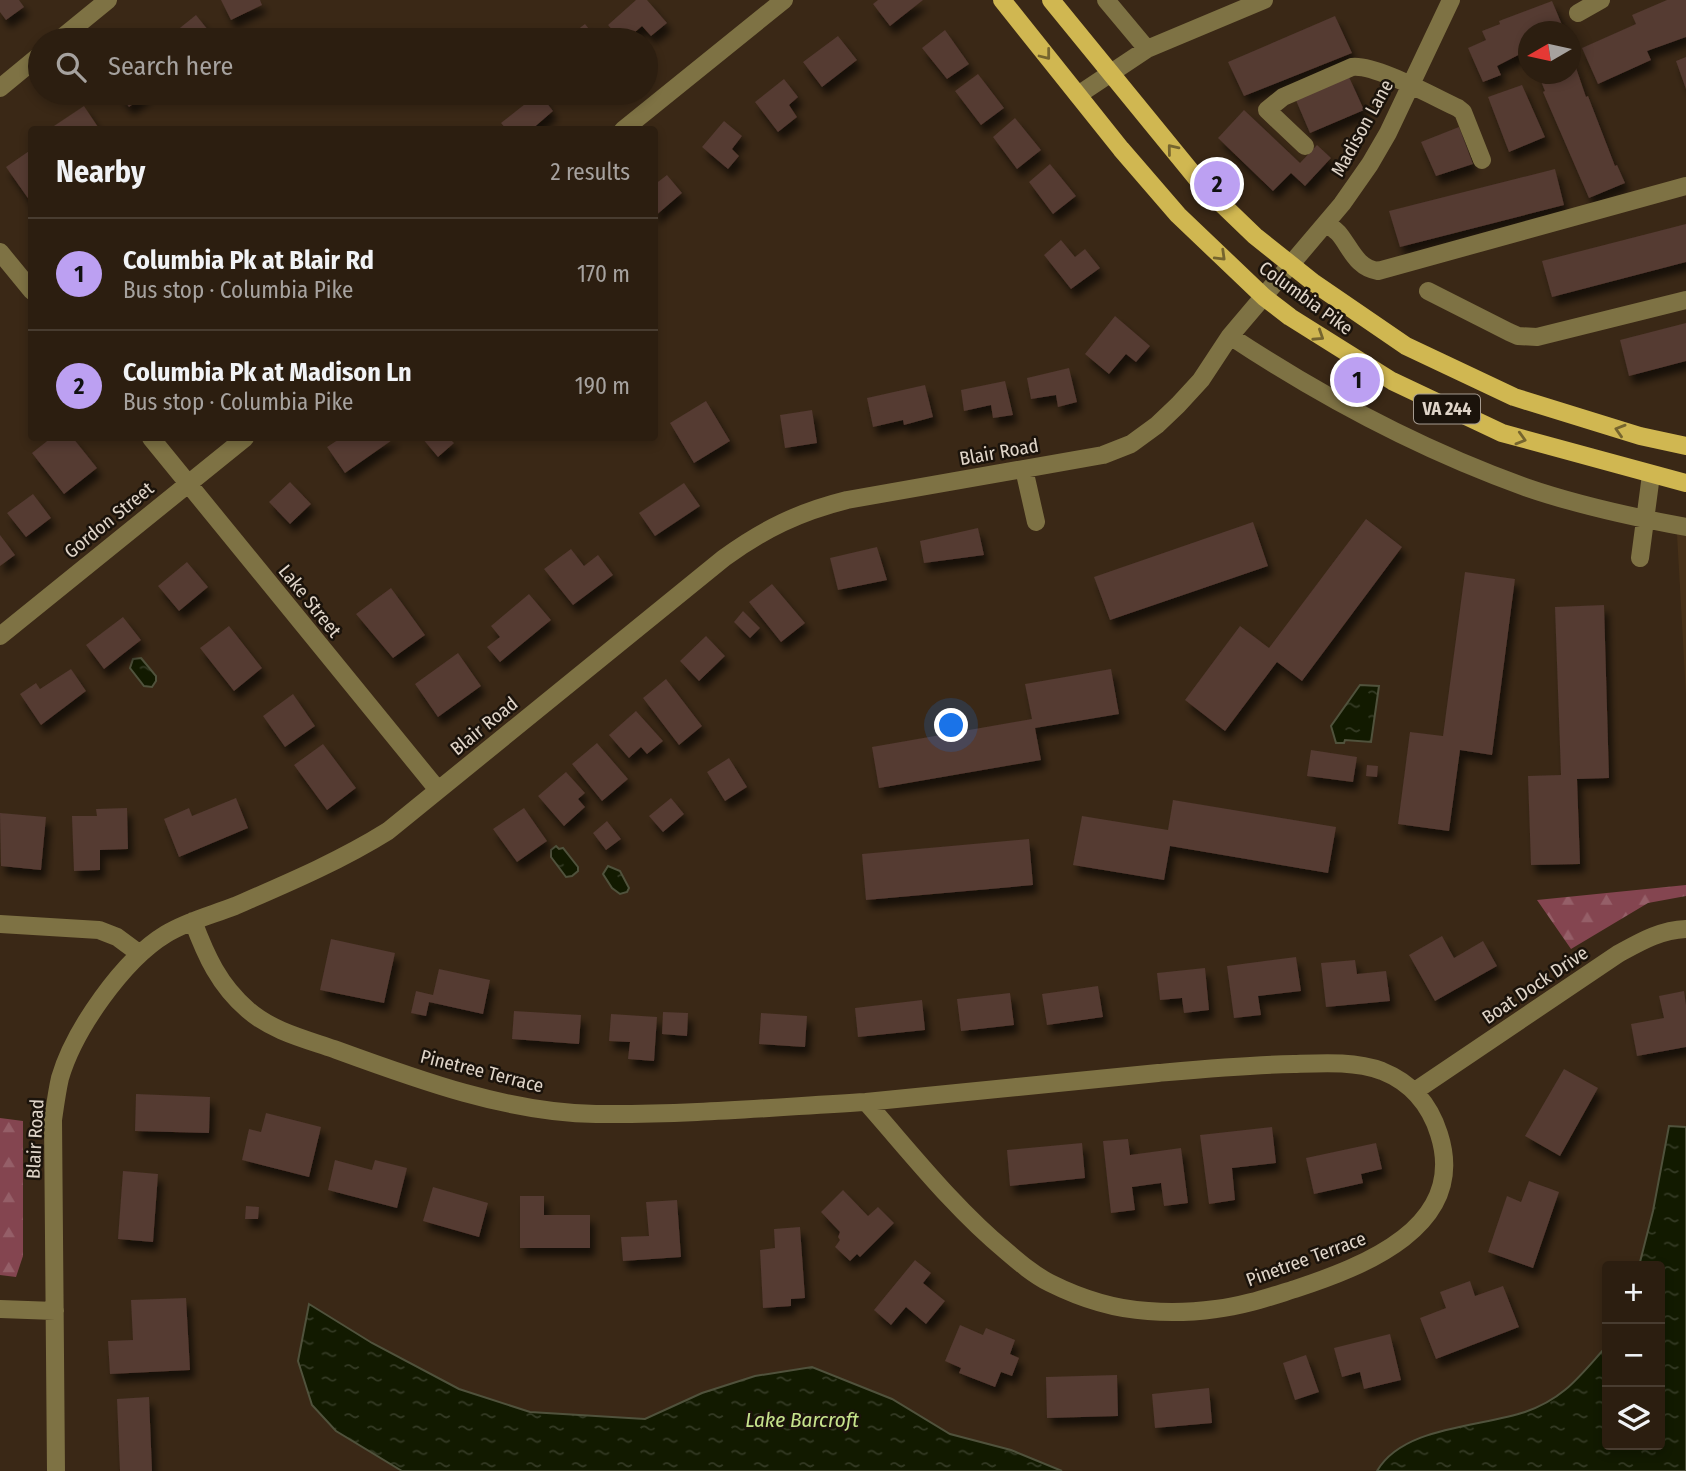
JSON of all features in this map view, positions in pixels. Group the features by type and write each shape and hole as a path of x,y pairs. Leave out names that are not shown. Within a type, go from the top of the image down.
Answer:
{"main road":[{"name":"Columbia Pike","path":"1002,0 1121,149 1178,215 1264,297 1290,317 1392,382 1502,433 1686,483"},
{"name":"Columbia Pike","path":"1051,0 1202,185 1255,236 1290,264 1406,346 1514,397 1640,436 1686,446"}],"street":[{"path":"74,28 108,0"},
{"path":"658,102 784,0"},
{"path":"1106,0 1147,49"},
{"path":"1078,95 1147,49 1264,0"},
{"name":"Madison Lane","path":"1290,264 1326,223 1370,164 1451,0"},
{"path":"1578,13 1601,0"},
{"path":"0,88 28,65"},
{"path":"1305,146 1267,110 1283,97 1360,66 1380,71 1463,112 1482,160"},
{"path":"628,126 654,105"},
{"path":"1326,223 1338,233 1353,257 1373,271 1378,271 1686,186"},
{"path":"0,252 28,286"},
{"name":"Blair Road","path":"56,1471 53,1120 60,1079 72,1046 84,1024 140,954 169,932 242,903 354,852 388,831 724,558 778,523 848,500 1103,455 1131,443 1157,425 1201,380 1230,337 1290,264"},
{"path":"1428,291 1509,332 1537,337 1686,300"},
{"path":"1230,337 1321,391 1464,463 1527,487 1645,519 1686,527"},
{"name":"Lake Street","path":"153,441 438,790"},
{"name":"Gordon Street","path":"0,636 241,441"},
{"path":"1024,469 1036,522"},
{"path":"1640,558 1651,475"},
{"name":"Pinetree Terrace","path":"193,921 205,953 227,991 268,1024 376,1065 486,1098 556,1111 594,1114 866,1102 1235,1066 1360,1065 1383,1072 1415,1091 1435,1121 1443,1146 1444,1168 1439,1191 1430,1211 1413,1231 1380,1255 1330,1278 1254,1302 1187,1312 1147,1311 1082,1297 1046,1282 987,1235 943,1190 866,1102"},
{"path":"0,924 99,930 117,937 140,954"},
{"name":"Boat Dock Drive","path":"1415,1091 1618,954 1652,935 1686,929"},
{"path":"0,1309 55,1311"}],"shaded area":[{"path":"1677,534 1686,536 1686,695"}],"green space":[{"path":"1686,885 1686,896 1648,903 1571,949 1537,900"},
{"path":"0,1118 23,1121 23,1256 16,1277 0,1275"}],"water":[{"path":"141,658 156,676 152,687 144,686 130,668 133,659"},
{"path":"1360,685 1379,686 1371,742 1345,740 1344,743 1336,743 1331,726"},
{"path":"556,846 563,848 578,867 578,871 572,876 566,877 551,857 551,850"},
{"path":"608,866 620,871 629,888 627,892 620,894 612,888 603,874"},
{"path":"1669,1126 1686,1127 1686,1471 1377,1471 1389,1456 1424,1437 1525,1412 1550,1401 1578,1378 1602,1351 1602,1450 1665,1450 1665,1261 1640,1261"},
{"name":"Lake Barcroft","path":"309,1304 372,1343 459,1389 530,1412 645,1419 702,1393 755,1376 812,1367 892,1399 950,1434 1011,1450 1062,1471 402,1471 336,1431 312,1405 298,1361"}],"building":[{"path":"0,0 19,0 24,7 6,20 0,12"},
{"path":"221,0 260,0 262,5 231,20"},
{"path":"636,0 647,0 667,23 658,30 658,28 642,26 611,28 608,25"},
{"path":"878,0 923,0 890,26 873,4"},
{"path":"1667,0 1686,0 1686,37 1647,51 1651,60 1598,84 1582,48 1636,24 1632,15"},
{"path":"1552,1 1560,21 1518,21 1518,55 1497,66 1501,75 1483,82 1468,48 1486,40 1482,31 1500,24 1499,21"},
{"path":"196,15 206,28 180,28"},
{"path":"1335,16 1352,53 1244,96 1228,62"},
{"path":"945,30 969,64 947,79 922,48"},
{"path":"838,36 857,60 822,87 803,62"},
{"path":"1686,57 1686,89 1676,61"},
{"path":"978,74 1004,108 981,125 955,91"},
{"path":"1349,77 1364,110 1310,133 1295,98"},
{"path":"784,79 798,97 789,105 797,117 778,132 755,102"},
{"path":"1581,82 1615,166 1617,165 1625,183 1589,198 1543,92 1542,84"},
{"path":"1522,85 1545,137 1509,152 1488,97"},
{"path":"524,105 548,105 553,111 536,126 504,126 501,123"},
{"path":"84,106 97,126 54,126"},
{"path":"1244,110 1300,163 1317,145 1331,158 1305,186 1291,173 1273,191 1218,138"},
{"path":"1015,118 1041,150 1017,169 993,137"},
{"path":"724,121 742,136 732,149 739,156 728,169 702,147"},
{"path":"1459,127 1473,164 1436,176 1421,142"},
{"path":"28,152 28,198 6,167"},
{"path":"1050,164 1076,196 1053,214 1029,182"},
{"path":"1555,169 1564,205 1400,247 1389,211"},
{"path":"667,175 682,193 658,214 658,182"},
{"path":"1686,224 1686,262 1552,297 1542,261"},
{"path":"1061,240 1075,257 1085,249 1100,268 1071,289 1044,255"},
{"path":"1115,316 1150,346 1136,362 1126,354 1109,374 1085,354"},
{"path":"1686,323 1686,361 1629,376 1620,340"},
{"path":"1069,368 1077,402 1058,407 1056,395 1031,399 1027,378"},
{"path":"1005,381 1013,415 993,418 991,405 964,411 961,390"},
{"path":"925,385 933,417 904,425 903,420 873,427 867,398"},
{"path":"706,401 730,441 694,463 670,423"},
{"path":"812,410 817,443 785,448 780,415"},
{"path":"47,441 75,441 97,468 64,494 32,453"},
{"path":"336,441 391,441 345,473 327,447"},
{"path":"425,441 454,443 438,457"},
{"path":"290,482 311,504 290,524 269,502"},
{"path":"684,483 700,506 655,536 639,513"},
{"path":"33,494 51,518 26,537 7,513"},
{"path":"1366,519 1402,547 1302,681 1277,662 1225,731 1185,700 1240,626 1269,648"},
{"path":"1253,522 1268,566 1110,620 1094,577"},
{"path":"978,528 984,555 924,563 920,541"},
{"path":"0,535 15,555 0,566"},
{"path":"877,547 887,580 838,590 830,558"},
{"path":"571,549 584,566 598,555 613,575 573,605 544,569"},
{"path":"187,562 208,587 179,611 158,586"},
{"path":"1465,572 1515,579 1492,755 1460,750 1449,831 1398,824 1410,732 1443,736"},
{"path":"772,584 805,623 781,642 749,602"},
{"path":"391,588 425,635 393,658 356,614"},
{"path":"529,594 551,620 500,662 487,647 500,637 491,626"},
{"path":"1604,605 1609,778 1577,779 1580,864 1531,865 1528,776 1561,775 1555,607"},
{"path":"743,611 760,628 750,638 734,622"},
{"path":"123,617 141,640 104,669 86,645"},
{"path":"229,626 262,668 234,691 200,648"},
{"path":"706,636 725,656 699,681 680,661"},
{"path":"458,653 481,686 438,717 415,684"},
{"path":"71,669 86,691 41,725 20,694 36,683 40,689"},
{"path":"1111,669 1119,714 1035,728 1041,760 879,788 872,747 1032,719 1025,684"},
{"path":"666,679 702,726 679,745 643,698"},
{"path":"293,694 315,726 285,747 263,716"},
{"path":"636,711 663,741 647,754 641,747 629,758 609,735"},
{"path":"597,743 628,779 602,801 572,764"},
{"path":"323,744 356,788 327,810 294,765"},
{"path":"1311,750 1357,757 1353,782 1307,776"},
{"path":"729,758 747,787 725,801 707,772"},
{"path":"1367,765 1378,766 1377,777 1366,776"},
{"path":"566,772 585,793 578,799 585,807 564,826 538,796"},
{"path":"236,798 248,828 179,857 164,819 189,808 192,816"},
{"path":"671,798 684,814 663,832 649,816"},
{"path":"1173,800 1336,827 1328,873 1170,846 1164,880 1073,865 1082,816 1168,830"},
{"path":"127,808 128,849 100,850 100,870 74,871 72,816 97,816 96,809"},
{"path":"524,808 547,841 517,862 493,829"},
{"path":"0,813 46,817 41,870 1,866"},
{"path":"607,821 621,839 606,850 593,833"},
{"path":"1029,839 1033,885 866,900 862,854"},
{"path":"1442,936 1454,958 1483,941 1497,966 1435,1001 1409,955"},
{"path":"331,939 395,953 384,1003 320,990"},
{"path":"1296,957 1301,991 1258,996 1261,1015 1234,1018 1227,966"},
{"path":"1355,960 1357,974 1386,971 1390,1001 1326,1007 1321,963"},
{"path":"1205,968 1209,1010 1184,1013 1182,998 1160,1000 1157,973"},
{"path":"439,969 490,980 483,1014 429,1002 426,1016 411,1013 416,991 433,995"},
{"path":"1098,986 1103,1017 1047,1025 1042,994"},
{"path":"1684,991 1686,1047 1637,1056 1631,1024 1664,1018 1659,996"},
{"path":"1010,993 1014,1025 961,1031 957,999"},
{"path":"922,1000 925,1030 858,1037 855,1008"},
{"path":"514,1011 581,1015 579,1044 512,1039"},
{"path":"663,1012 688,1013 687,1036 662,1034"},
{"path":"761,1013 807,1016 805,1047 759,1044"},
{"path":"611,1014 657,1017 654,1061 628,1059 630,1042 609,1041"},
{"path":"1564,1069 1598,1088 1560,1156 1525,1136"},
{"path":"136,1094 210,1097 209,1133 135,1131"},
{"path":"266,1113 321,1127 309,1177 242,1160 249,1129 261,1132"},
{"path":"1272,1127 1276,1163 1232,1168 1235,1200 1209,1204 1200,1135"},
{"path":"1128,1139 1130,1155 1181,1148 1188,1203 1164,1206 1161,1183 1132,1187 1135,1210 1111,1213 1103,1141"},
{"path":"1082,1143 1085,1178 1010,1186 1007,1150"},
{"path":"1376,1143 1382,1169 1361,1174 1363,1183 1314,1194 1306,1158"},
{"path":"335,1160 372,1170 375,1160 407,1168 397,1208 328,1190"},
{"path":"123,1171 158,1174 153,1242 118,1239"},
{"path":"1529,1181 1559,1192 1533,1268 1488,1252 1507,1196 1521,1202"},
{"path":"433,1187 488,1203 479,1237 423,1221"},
{"path":"843,1190 868,1216 878,1207 894,1223 860,1257 857,1254 850,1261 835,1247 840,1240 840,1232 821,1212"},
{"path":"520,1196 544,1196 544,1215 590,1215 590,1248 520,1248"},
{"path":"677,1200 681,1257 623,1261 621,1237 649,1236 646,1202"},
{"path":"246,1206 259,1207 258,1219 245,1219"},
{"path":"800,1227 805,1298 791,1299 791,1306 763,1308 760,1250 775,1248 774,1229"},
{"path":"915,1260 931,1273 923,1283 945,1301 926,1324 906,1307 891,1325 874,1310"},
{"path":"1470,1281 1475,1296 1503,1286 1519,1327 1436,1359 1420,1318 1446,1308 1440,1292"},
{"path":"186,1298 190,1370 110,1374 108,1341 133,1340 131,1300"},
{"path":"960,1325 983,1335 986,1328 1015,1340 1010,1354 1019,1358 1012,1376 1001,1372 995,1387 959,1373 961,1368 945,1361"},
{"path":"1390,1334 1401,1380 1364,1389 1360,1372 1342,1377 1334,1348"},
{"path":"1306,1355 1319,1392 1295,1400 1283,1363"},
{"path":"1117,1375 1118,1416 1047,1418 1046,1377"},
{"path":"1209,1388 1212,1423 1155,1428 1152,1394"},
{"path":"149,1397 152,1471 120,1471 117,1399"}],"place":[{"name":"Columbia Pk at Madison Ln","path":"1217,184"},
{"name":"Columbia Pk at Blair Rd","path":"1357,380"}]}
